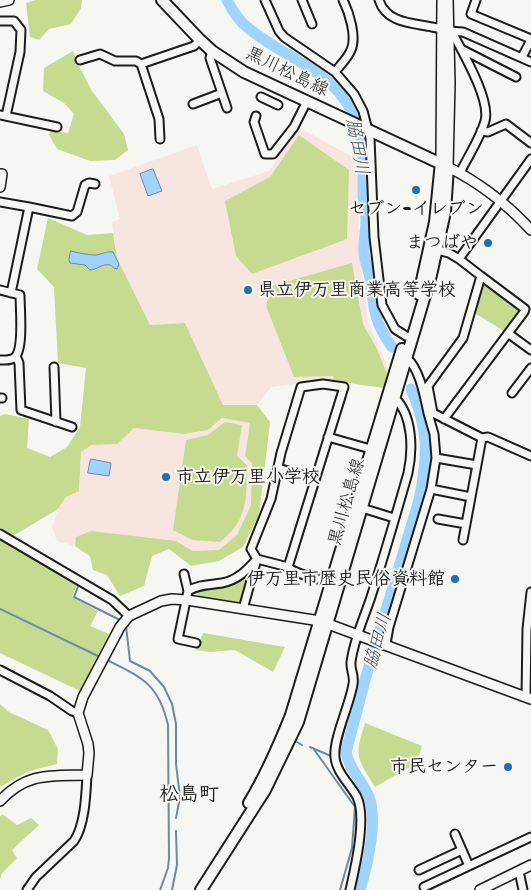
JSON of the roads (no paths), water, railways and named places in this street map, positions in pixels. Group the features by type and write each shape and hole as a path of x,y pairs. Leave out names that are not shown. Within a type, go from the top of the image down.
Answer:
{"main road":[{"name":"黒川松島線","path":"162,0 212,51 244,72 444,164"},
{"name":"黒川松島線","path":"201,890 244,824 281,760 298,722 324,623 332,582 375,451 395,398 423,304 437,250 444,212 444,164"},
{"name":"黒川松島線","path":"193,890 241,817 262,781 291,714 324,623 362,508 375,451 419,294 435,222 444,164"}],"street":[{"path":"0,2 9,0"},
{"path":"265,0 279,31 284,37 335,72 354,94 363,111 370,138 374,237 382,305 395,330 406,336"},
{"path":"302,0 312,24"},
{"path":"335,72 351,50 354,42 349,12 343,0"},
{"path":"379,0 381,7 389,15 400,21 448,31 463,32 531,62"},
{"path":"442,0 448,31 460,48 482,95 486,109 481,131 460,173"},
{"path":"448,0 444,164 501,202 531,230"},
{"path":"476,0 471,14 531,39 522,57"},
{"path":"0,21 14,21 20,30 20,52 3,115 57,127"},
{"path":"140,64 194,46 200,40"},
{"path":"460,48 516,77"},
{"path":"212,51 210,58 227,108"},
{"path":"80,60 100,54 115,61 136,61 140,64 159,119 160,139"},
{"path":"270,101 273,85"},
{"path":"193,104 222,93"},
{"path":"261,98 278,105"},
{"path":"256,116 254,122 265,154 273,154 294,127 307,101"},
{"path":"481,131 488,132 506,124 531,143"},
{"path":"459,259 531,159"},
{"path":"0,174 2,174 0,187"},
{"path":"0,202 72,216 77,212 85,185 95,184"},
{"path":"10,293 29,207"},
{"path":"520,218 531,222"},
{"path":"437,250 449,253 459,259 525,309 509,334 444,419"},
{"path":"386,644 389,627 431,489 436,458 428,386 463,338 481,276"},
{"path":"0,290 20,295 20,348 16,356 9,360 0,360"},
{"path":"509,334 531,350"},
{"path":"16,356 19,363 21,410 72,427"},
{"path":"407,358 411,362 431,413 482,438 488,436 531,456"},
{"path":"54,367 56,422"},
{"path":"512,393 531,368"},
{"path":"288,567 344,387 323,384 301,387 271,499 251,549 257,559 288,567 306,576 332,582"},
{"path":"350,890 356,866 360,829 359,806 358,798 338,769 335,758 336,746 354,683 351,663 358,634 411,458 411,443 403,406 395,398"},
{"path":"328,437 375,451"},
{"path":"463,540 482,438"},
{"path":"436,458 477,465"},
{"path":"278,468 315,479"},
{"path":"431,489 471,497"},
{"path":"362,508 394,518"},
{"path":"438,519 466,524"},
{"path":"0,534 112,600 129,616"},
{"path":"188,595 196,586 223,583 236,579 257,559"},
{"path":"243,609 257,559"},
{"path":"184,574 188,595 178,638 196,643"},
{"path":"27,890 36,877 79,834 89,753 78,713 84,697 120,627 129,616 161,601 188,595 243,609 324,623 386,644 529,698 527,629 531,592"},
{"path":"0,670 78,713"},
{"path":"0,801 11,790 32,779 50,776 87,775"},
{"path":"456,834 469,866"},
{"path":"424,887 531,836"},
{"path":"419,870 462,850"},
{"path":"480,890 531,865"},
{"path":"519,871 523,890"}],"water":[{"path":"153,169 162,191 148,196 140,174"},
{"path":"71,251 96,255 113,252 119,264 117,269 107,265 90,270 85,265 70,263"},
{"path":"91,459 111,463 109,476 88,473"}],"waterway":[{"name":"脇田川","path":"227,0 235,15 244,24 262,38 324,78 337,90 348,105 359,131 362,149 363,196 366,220 365,257 378,322 392,347"},
{"name":"脇田川","path":"360,890 366,869 372,831 371,807 369,797 350,764 346,752 422,485 425,457 424,431 411,389"},
{"path":"19,550 60,573"},
{"path":"79,584 74,597 118,619"},
{"path":"0,609 98,656"},
{"path":"126,626 130,661 150,671 164,687 172,704 176,724 176,764 180,797 176,818"},
{"path":"109,661 148,684 160,701 168,725 169,858 168,868 160,890"},
{"path":"297,742 302,745"},
{"path":"310,747 331,756"},
{"path":"313,748 355,807 352,848 340,890"},
{"path":"172,890 177,865 176,831"},
{"path":"429,890 531,841"}],"place":[{"name":"セブン-イレブン","path":"416,190"},
{"name":"まつばや","path":"488,243"},
{"name":"県立伊万里商業高等学校","path":"248,290"},
{"name":"市立伊万里小学校","path":"166,477"},
{"name":"伊万里市歴史民俗資料館","path":"455,579"},
{"name":"市民センター","path":"508,767"}],"district":[{"name":"松島町","path":"189,795"}]}
